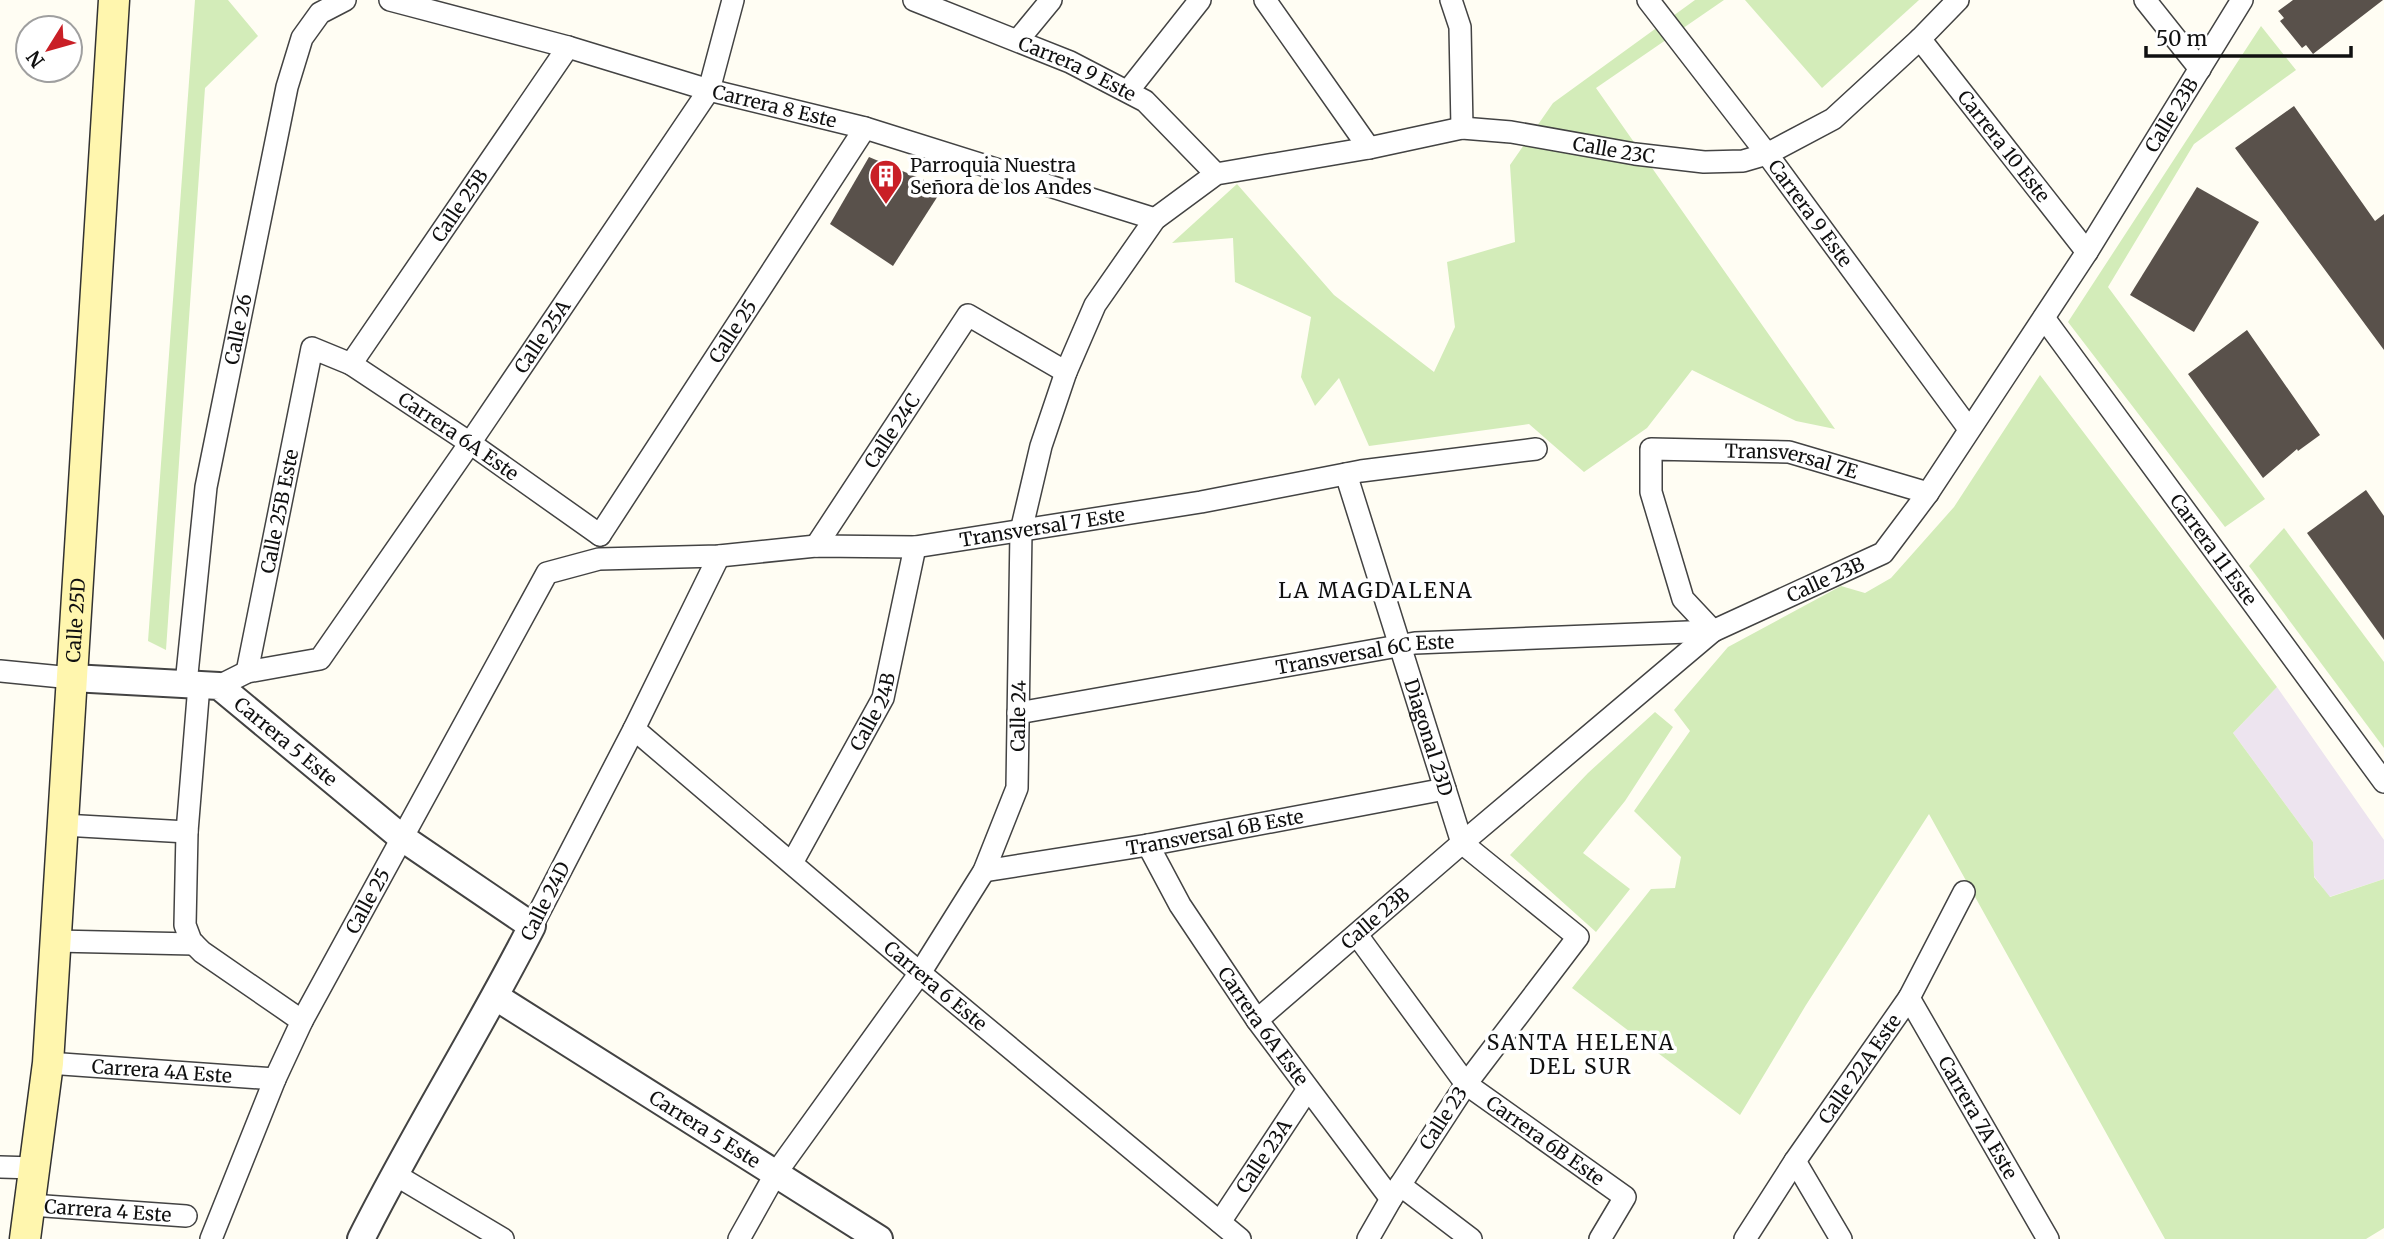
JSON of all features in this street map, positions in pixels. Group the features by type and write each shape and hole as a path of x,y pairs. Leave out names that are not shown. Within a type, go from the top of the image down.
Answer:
{"main road":[{"name":"Calle 25D","path":"25,1239 48,1063 114,0"}],"street":[{"name":"Calle 26","path":"201,685 206,487 287,87 302,38 320,13 345,0"},
{"name":"Carrera 8 Este","path":"390,0 568,47 709,90 865,128 1155,219"},
{"name":"Calle 25A","path":"247,672 320,659 709,90 733,0"},
{"name":"Carrera 9 Este","path":"914,0 1070,62 1128,91 1145,101 1216,174"},
{"path":"1018,40 1051,0"},
{"path":"1128,91 1200,0"},
{"path":"1265,0 1369,148"},
{"path":"1451,0 1460,27 1462,128"},
{"name":"Carrera 9 Este","path":"1648,0 1767,154 1969,429"},
{"name":"Calle 23C","path":"1216,174 1369,148 1462,128 1511,132 1635,154 1704,162 1743,161 1767,154 1833,118 1920,39 1958,0"},
{"path":"2145,0 2200,69"},
{"name":"Calle 23B","path":"1257,1020 1713,631 1882,553 1928,493 2087,252 2242,0"},
{"name":"Carrera 10 Este","path":"1920,39 2087,252"},
{"name":"Calle 25B","path":"351,364 568,47"},
{"name":"Calle 25","path":"600,535 865,128"},
{"name":"Calle 24","path":"739,1239 776,1173 920,973 984,871 1017,788 1021,531 1041,446 1066,372 1095,305 1155,219 1216,174"},
{"name":"Calle 24C","path":"816,546 968,315 1066,372"},
{"name":"Carrera 11 Este","path":"2043,318 2384,782"},
{"name":"Carrera 6A Este","path":"312,348 351,364 470,443 600,535"},
{"name":"Calle 25B Este","path":"247,672 312,348"},
{"name":"Transversal 7 Este","path":"547,573 599,559 719,556 816,546 915,547 1201,502 1346,474 1536,449"},
{"name":"Transversal 7E","path":"1713,631 1683,600 1651,492 1651,449 1789,452 1928,493"},
{"name":"Diagonal 23D","path":"1346,474 1462,843"},
{"path":"599,559 600,535"},
{"name":"Calle 24B","path":"792,863 883,698 915,547"},
{"name":"Calle 24D","path":"361,1239 394,1174 496,997 634,729 719,556"},
{"name":"Calle 25","path":"211,1239 275,1079 302,1021 547,573"},
{"name":"Transversal 6C Este","path":"1018,713 1415,643 1713,631"},
{"path":"0,671 201,685 247,672"},
{"path":"201,685 187,832 190,935 202,952 302,1021"},
{"name":"Carrera 5 Este","path":"201,685 401,837 532,926"},
{"name":"Carrera 6 Este","path":"634,729 920,973 1240,1239"},
{"name":"Transversal 6B Este","path":"984,871 1148,845 1445,789"},
{"path":"63,825 187,832"},
{"name":"Calle 23","path":"1368,1239 1395,1192 1466,1084 1578,937 1462,843"},
{"name":"Carrera 6A Este","path":"1148,845 1180,905 1257,1020 1308,1089 1395,1192 1471,1239"},
{"name":"Calle 22A Este","path":"1745,1239 1795,1161 1909,998 1965,892"},
{"path":"55,941 190,935"},
{"name":"Carrera 6B Este","path":"1357,935 1466,1084 1625,1197 1600,1239"},
{"name":"Carrera 5 Este","path":"496,997 879,1239"},
{"name":"Carrera 7A Este","path":"1909,998 2048,1239"},
{"name":"Carrera 4A Este","path":"48,1063 275,1079"},
{"name":"Calle 23A","path":"1220,1222 1308,1089"},
{"path":"1795,1161 1841,1239"},
{"name":"Carrera 4 Este","path":"0,1167 35,1168"},
{"path":"394,1174 503,1239"},
{"name":"Carrera 4 Este","path":"31,1205 186,1216"}],"shaded area":[{"path":"2277,687 2384,840 2384,879 2329,897 2314,876 2313,842 2233,733"}],"green space":[{"path":"195,0 228,0 258,36 205,88 166,650 148,641"},
{"path":"1695,0 1724,0 1596,88 1835,429 1796,421 1692,370 1647,428 1584,472 1529,424 1369,446 1339,378 1315,406 1301,377 1311,317 1235,282 1233,238 1172,243 1237,184 1334,295 1434,372 1455,327 1447,262 1515,242 1510,165 1553,103"},
{"path":"1745,0 1919,0 1822,88"},
{"path":"2261,26 2296,70 2194,144 2108,287 2265,499 2225,527 2068,322"},
{"path":"2040,375 2277,687 2233,733 2313,842 2314,877 2330,897 2384,879 2384,1228 2366,1239 2165,1239 1929,814 1806,1005 1740,1115 1572,988 1651,889 1675,888 1681,857 1634,811 1690,731 1674,710 1728,647 1841,586 1865,593 1891,578 1954,507"},
{"path":"2284,528 2384,662 2384,748 2249,566"},
{"path":"1655,712 1673,727 1625,801 1583,853 1630,889 1596,932 1510,855 1588,773"}],"building":[{"path":"2293,0 2383,0 2313,54 2306,45 2302,48 2280,21 2284,18 2278,11"},
{"path":"2294,106 2375,221 2384,214 2384,350 2235,148"},
{"name":"Parroquia Nuestra Señora de los Andes","path":"869,157 943,188 893,266 830,224"},
{"path":"2197,187 2259,222 2194,332 2130,295"},
{"path":"2247,330 2320,435 2298,451 2297,449 2263,478 2188,374"},
{"path":"2366,490 2384,516 2384,640 2307,533"}],"place":[{"name":"Parroquia Nuestra Señora de los Andes","path":"886,206"}],"district":[{"name":"LA MAGDALENA","path":"1376,591"},
{"name":"SANTA HELENA DEL SUR","path":"1581,1055"}]}
